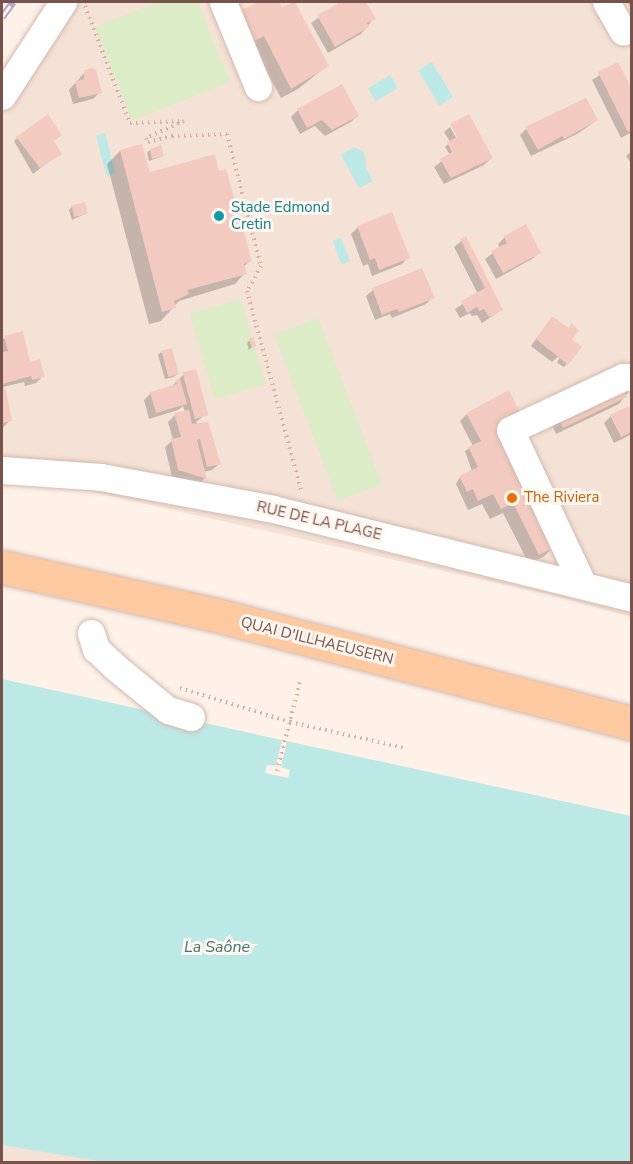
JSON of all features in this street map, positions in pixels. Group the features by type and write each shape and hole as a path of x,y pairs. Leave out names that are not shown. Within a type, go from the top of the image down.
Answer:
{"main road":[{"name":"QUAI D'ILLHAEUSERN","path":"2,567 216,615 632,723"}],"street":[{"path":"2,96 63,2"},
{"path":"223,2 258,87"},
{"path":"606,2 623,31"},
{"path":"583,585 510,430 623,377 632,377"},
{"name":"RUE DE LA PLAGE","path":"2,470 101,477 309,517 632,598"},
{"path":"91,633 96,649 115,666 168,710 191,717"}],"path":[{"path":"83,2 130,123 184,121 146,138 148,142 172,136 227,134 261,266 247,291 309,517"},
{"path":"277,771 300,682"},
{"path":"175,688 200,693 290,722 404,748"}],"shaded area":[{"path":"54,2 631,2 631,617 550,595 22,476 2,476 2,81"},
{"path":"2,1145 60,1154 103,1162 2,1162"}],"green space":[{"path":"158,2 198,2 230,82 132,121 95,27"},
{"path":"241,299 266,385 215,399 190,314"},
{"path":"318,318 382,484 338,501 274,335"}],"water":[{"path":"432,62 453,97 439,105 418,70"},
{"path":"390,75 398,88 376,101 368,89"},
{"path":"105,133 115,174 106,176 96,135"},
{"path":"354,147 365,153 366,168 373,181 359,188 341,155"},
{"path":"341,238 350,261 342,265 333,241"},
{"name":"La Saône","path":"2,679 631,816 631,1162 103,1162 2,1145"}],"pier":[{"path":"282,740 287,741 281,767 290,770 288,778 265,773 267,765 276,766"}],"building":[{"path":"258,2 279,2 282,7 295,2 329,66 291,89 264,36 250,43 235,13"},
{"path":"341,2 366,2 376,19 367,23 369,27 335,47 317,15"},
{"path":"618,62 632,89 632,130 628,132 598,72"},
{"path":"93,68 96,70 102,93 79,98 75,82 84,79 84,70"},
{"path":"342,84 359,116 332,130 322,120 307,128 297,109"},
{"path":"586,98 598,120 538,150 525,127"},
{"path":"48,114 62,135 54,141 62,154 40,168 16,137"},
{"path":"469,114 493,158 451,178 440,159 452,152 447,142 457,137 450,124"},
{"path":"142,144 150,172 215,154 219,171 226,169 252,261 244,264 247,274 187,290 189,294 174,301 176,308 162,312 120,150"},
{"path":"161,145 164,156 152,159 150,149"},
{"path":"85,202 88,214 74,217 71,205"},
{"path":"392,212 410,258 379,270 375,258 370,260 357,226"},
{"path":"526,224 541,253 503,273 491,251 507,243 504,236"},
{"path":"466,236 503,310 489,317 484,309 479,311 477,307 467,313 461,301 485,288 460,239"},
{"path":"422,268 435,298 399,312 397,309 382,315 372,288"},
{"path":"552,316 569,328 571,323 579,330 572,340 582,347 568,365 536,339"},
{"path":"23,331 30,362 40,359 45,377 32,380 31,376 2,384 2,352 8,351 4,336"},
{"path":"254,337 256,346 252,348 249,339"},
{"path":"172,348 179,374 168,377 161,351"},
{"path":"196,369 208,415 195,419 182,373"},
{"path":"180,379 187,404 156,413 150,392 177,384 175,380"},
{"path":"630,386 632,391 625,393 627,397 563,428 557,415"},
{"path":"5,387 12,421 2,423 2,388"},
{"name":"The Riviera","path":"509,390 520,412 496,428 555,547 539,555 513,503 501,509 493,494 478,501 473,489 467,492 459,476 478,467 468,447 481,441 466,413"},
{"path":"629,406 632,413 632,432 621,437 610,415"},
{"path":"189,410 192,424 208,422 221,464 207,467 200,439 197,440 207,479 178,470 171,439 181,437 174,413"}],"railway":[{"path":"2,17 13,2"}],"place":[{"name":"Stade Edmond Cretin","path":"219,216"},
{"name":"The Riviera","path":"512,498"}]}
